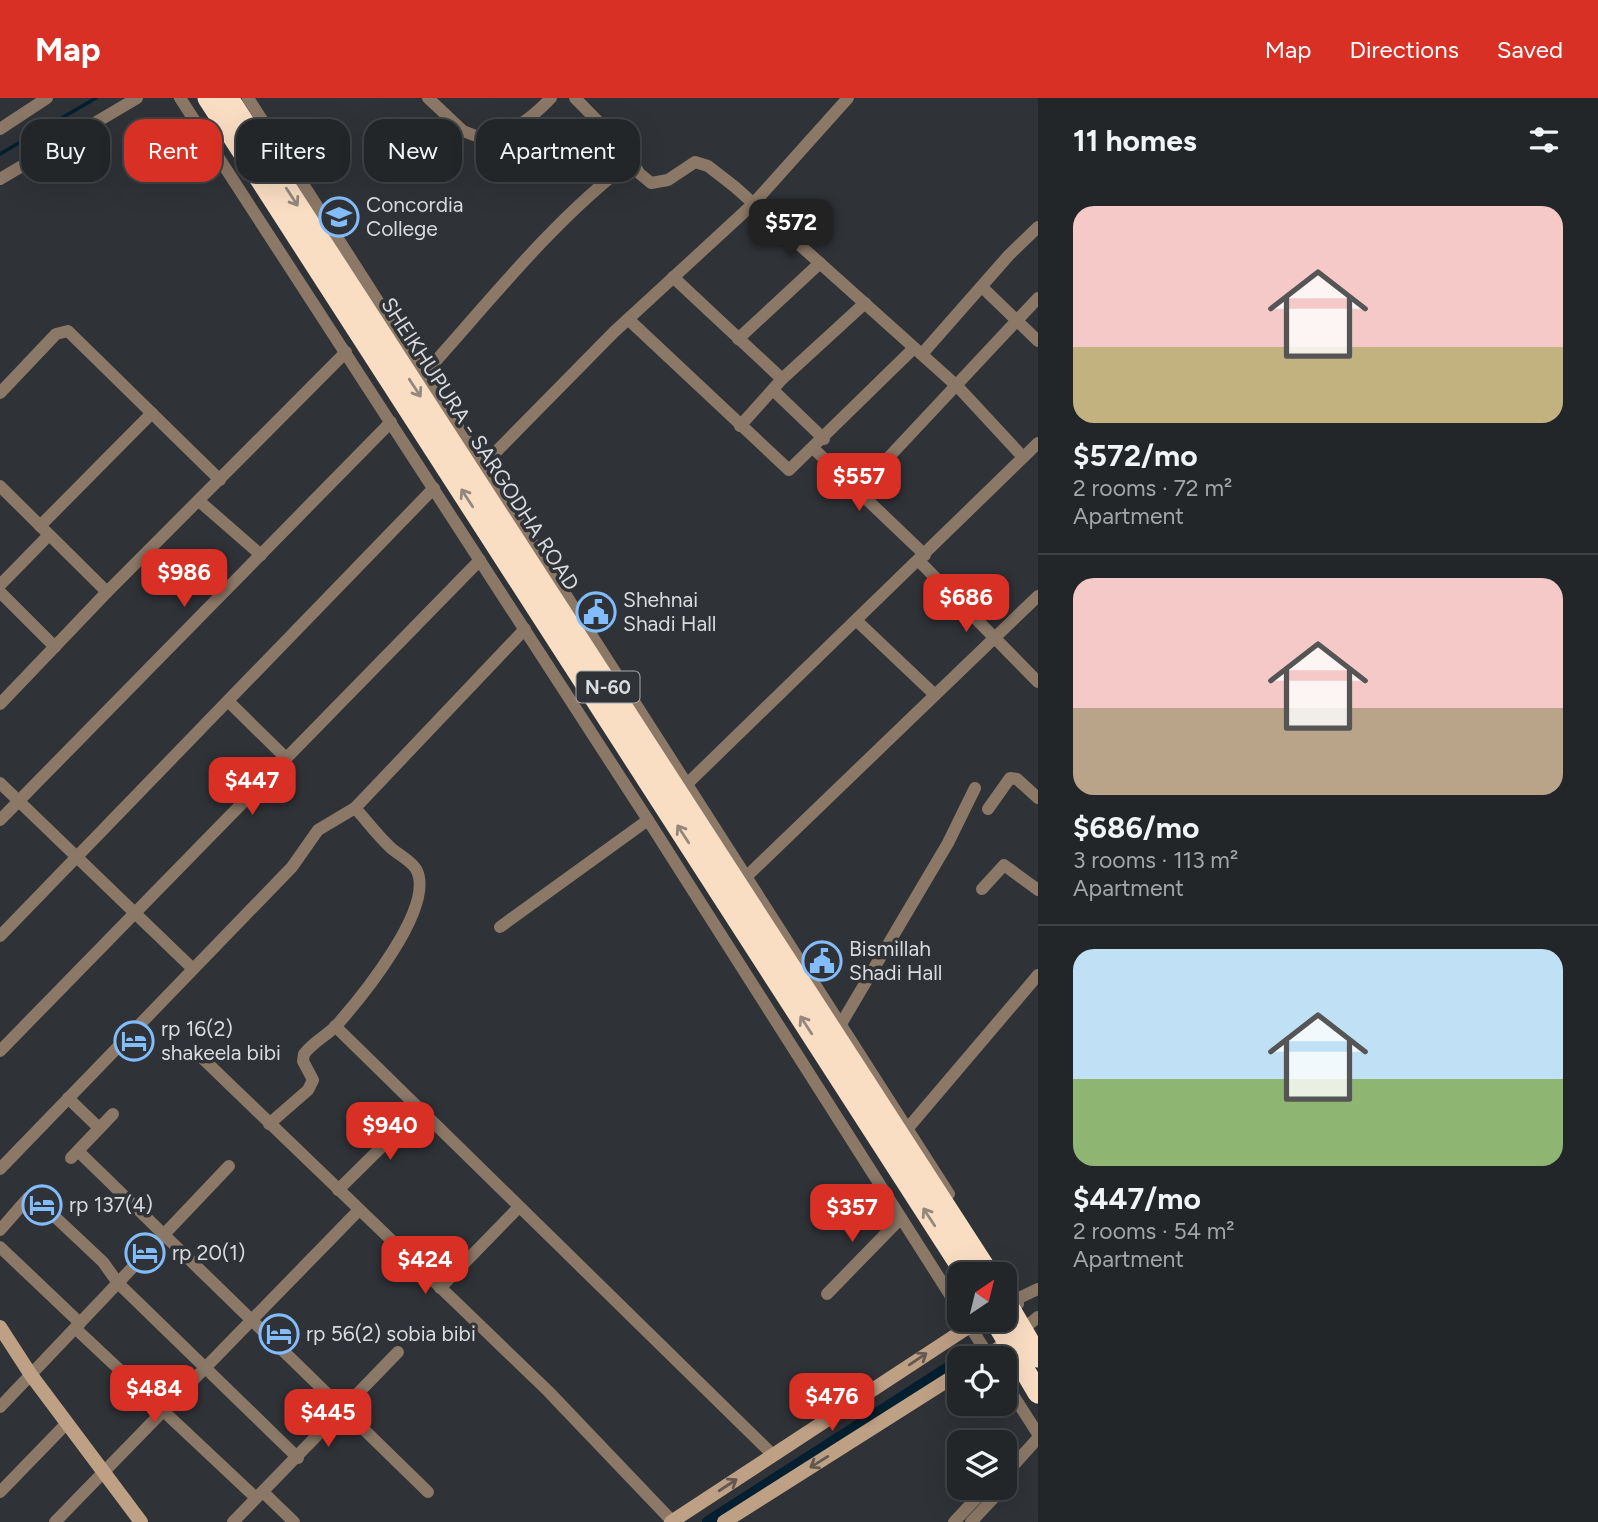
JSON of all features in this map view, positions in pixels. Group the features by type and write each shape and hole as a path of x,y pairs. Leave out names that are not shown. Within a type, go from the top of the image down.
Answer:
{"highway":[{"name":"SHEIKHUPURA - SARGODHA ROAD","path":"208,98 958,1262"},
{"name":"SHEIKHUPURA - SARGODHA ROAD","path":"228,98 981,1262"},
{"path":"1027,1330 1038,1357"},
{"path":"1027,1330 1038,1393"}],"street":[{"path":"0,129 47,98"},
{"path":"0,179 137,98"},
{"path":"180,98 648,820 947,1290"},
{"path":"248,98 992,1262"},
{"path":"428,98 463,131 484,139 510,130 537,112 551,98"},
{"path":"575,98 596,119"},
{"path":"483,465 628,319 753,204 848,98"},
{"path":"640,171 655,184 668,180 692,162 704,163 820,262 958,387 1023,457"},
{"path":"425,373 571,212 603,182"},
{"path":"628,319 789,470 918,351 1038,227"},
{"path":"738,339 820,262"},
{"path":"674,277 738,339 824,439"},
{"path":"982,287 1038,341"},
{"path":"859,489 958,387 1038,298"},
{"path":"740,426 777,384 865,303"},
{"path":"0,393 64,330 220,480"},
{"path":"0,704 107,592 346,352"},
{"path":"0,585 45,530 152,413"},
{"path":"0,820 391,422"},
{"path":"687,784 1038,443"},
{"path":"814,449 859,489 994,638 1038,682"},
{"path":"1,488 107,592"},
{"path":"0,936 434,488"},
{"path":"199,501 261,555"},
{"path":"0,1051 480,560"},
{"path":"0,593 55,647"},
{"path":"747,876 1038,596"},
{"path":"857,621 935,695"},
{"path":"0,1169 292,867 318,830 355,808 525,629"},
{"path":"228,701 286,758"},
{"path":"988,809 1010,778 1017,779 1038,798"},
{"path":"0,783 193,969"},
{"path":"841,1024 948,843 975,788"},
{"path":"269,1124 308,1090 313,1080 303,1061 304,1054 335,1027 393,955 413,911 418,889 415,868 390,847 355,808"},
{"path":"500,927 648,820"},
{"path":"982,889 1004,865 1038,890"},
{"path":"908,1128 1037,979"},
{"path":"335,1027 774,1455"},
{"path":"197,1053 548,1391 671,1522 955,1332"},
{"path":"68,1098 99,1128"},
{"path":"338,1190 419,1110"},
{"path":"113,1114 75,1154 165,1234 428,1492"},
{"path":"0,1407 229,1166"},
{"path":"0,1230 27,1200 34,1198 103,1262 118,1283 298,1458"},
{"path":"440,1288 519,1207"},
{"path":"55,1522 359,1210"},
{"path":"827,1294 901,1218"},
{"path":"0,1247 163,1411 294,1522"},
{"path":"1017,1297 1038,1289"},
{"path":"0,1327 31,1375 141,1522"},
{"path":"1004,1346 1027,1330"},
{"path":"233,1522 398,1352"},
{"path":"724,1522 947,1381"},
{"path":"1017,1402 1038,1436 1017,1458"},
{"path":"0,1492 67,1423"},
{"path":"954,1522 975,1500"},
{"path":"971,1522 991,1500"}],"waterway":[{"path":"0,154 96,98"},
{"path":"708,1522 947,1369"}],"place":[{"name":"Concordia College","path":"339,217"},
{"name":"Shehnai Shadi Hall","path":"596,612"},
{"name":"Bismillah Shadi Hall","path":"822,961"},
{"name":"rp 16(2) shakeela bibi","path":"134,1041"},
{"name":"rp 137(4)","path":"42,1205"},
{"name":"rp 20(1)","path":"145,1253"},
{"name":"rp 56(2) sobia bibi","path":"279,1334"}]}
